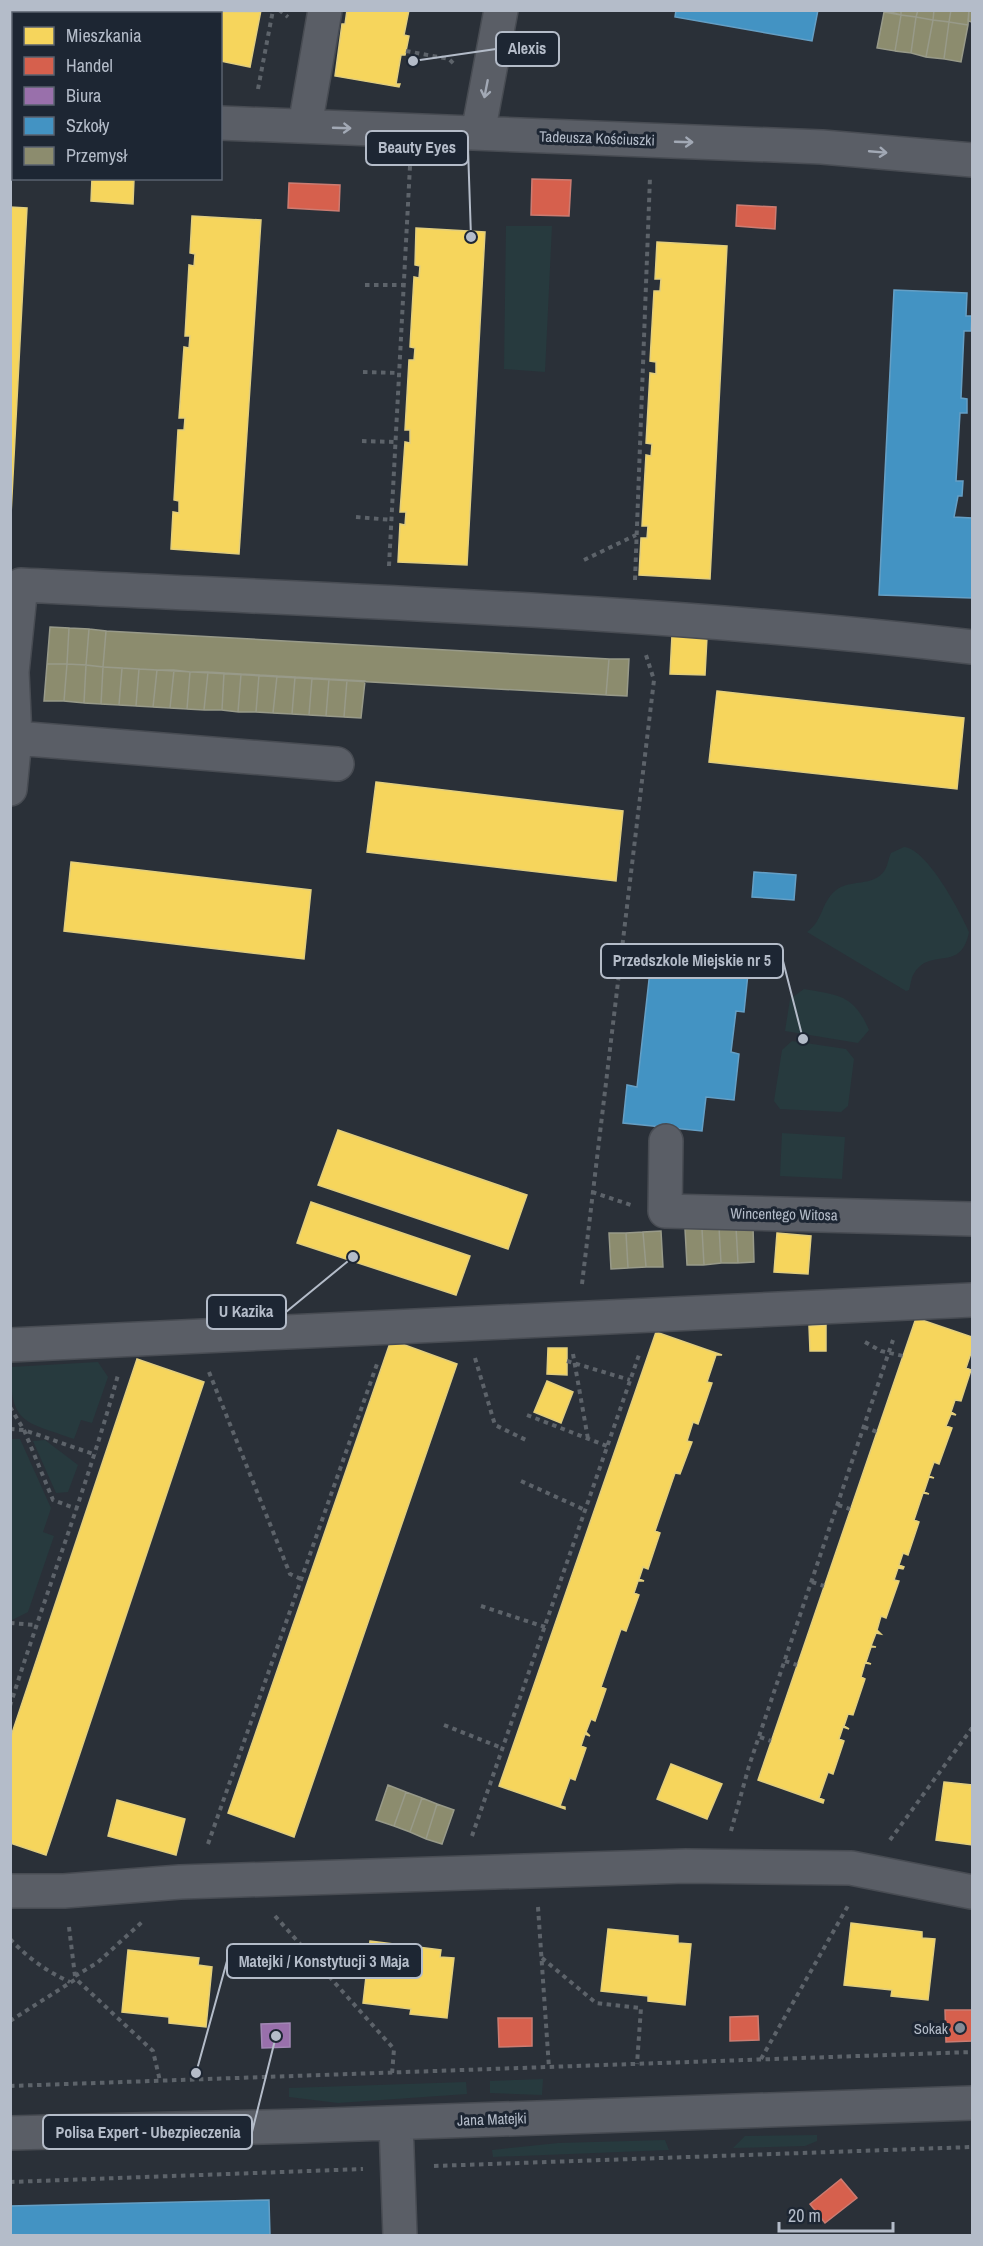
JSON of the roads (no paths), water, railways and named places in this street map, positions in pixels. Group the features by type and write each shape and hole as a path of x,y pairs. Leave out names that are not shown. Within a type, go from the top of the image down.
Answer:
{"street":[{"path":"305,126 326,10"},
{"path":"478,133 501,10"},
{"name":"Tadeusza Kościuszki","path":"222,123 822,147 972,160"},
{"path":"10,789 15,738 12,672 16,584 633,616 859,634 972,647"},
{"path":"15,738 338,764"},
{"name":"Wincentego Witosa","path":"666,1141 665,1211 972,1219"},
{"path":"10,1345 972,1300"},
{"path":"10,1891 64,1891 242,1880 721,1866 851,1868 972,1892"},
{"name":"Jana Matejki","path":"10,2133 396,2123 972,2103"},
{"path":"396,2123 400,2235"}],"place":[{"name":"Alexis","path":"413,61"},
{"name":"Beauty Eyes","path":"471,237"},
{"name":"Przedszkole Miejskie nr 5","path":"803,1039"},
{"name":"U Kazika","path":"353,1257"},
{"name":"Sokak","path":"960,2028"},
{"name":"Polisa Expert - Ubezpieczenia","path":"276,2036"},
{"name":"Matejki / Konstytucji 3 Maja","path":"196,2073"}]}
